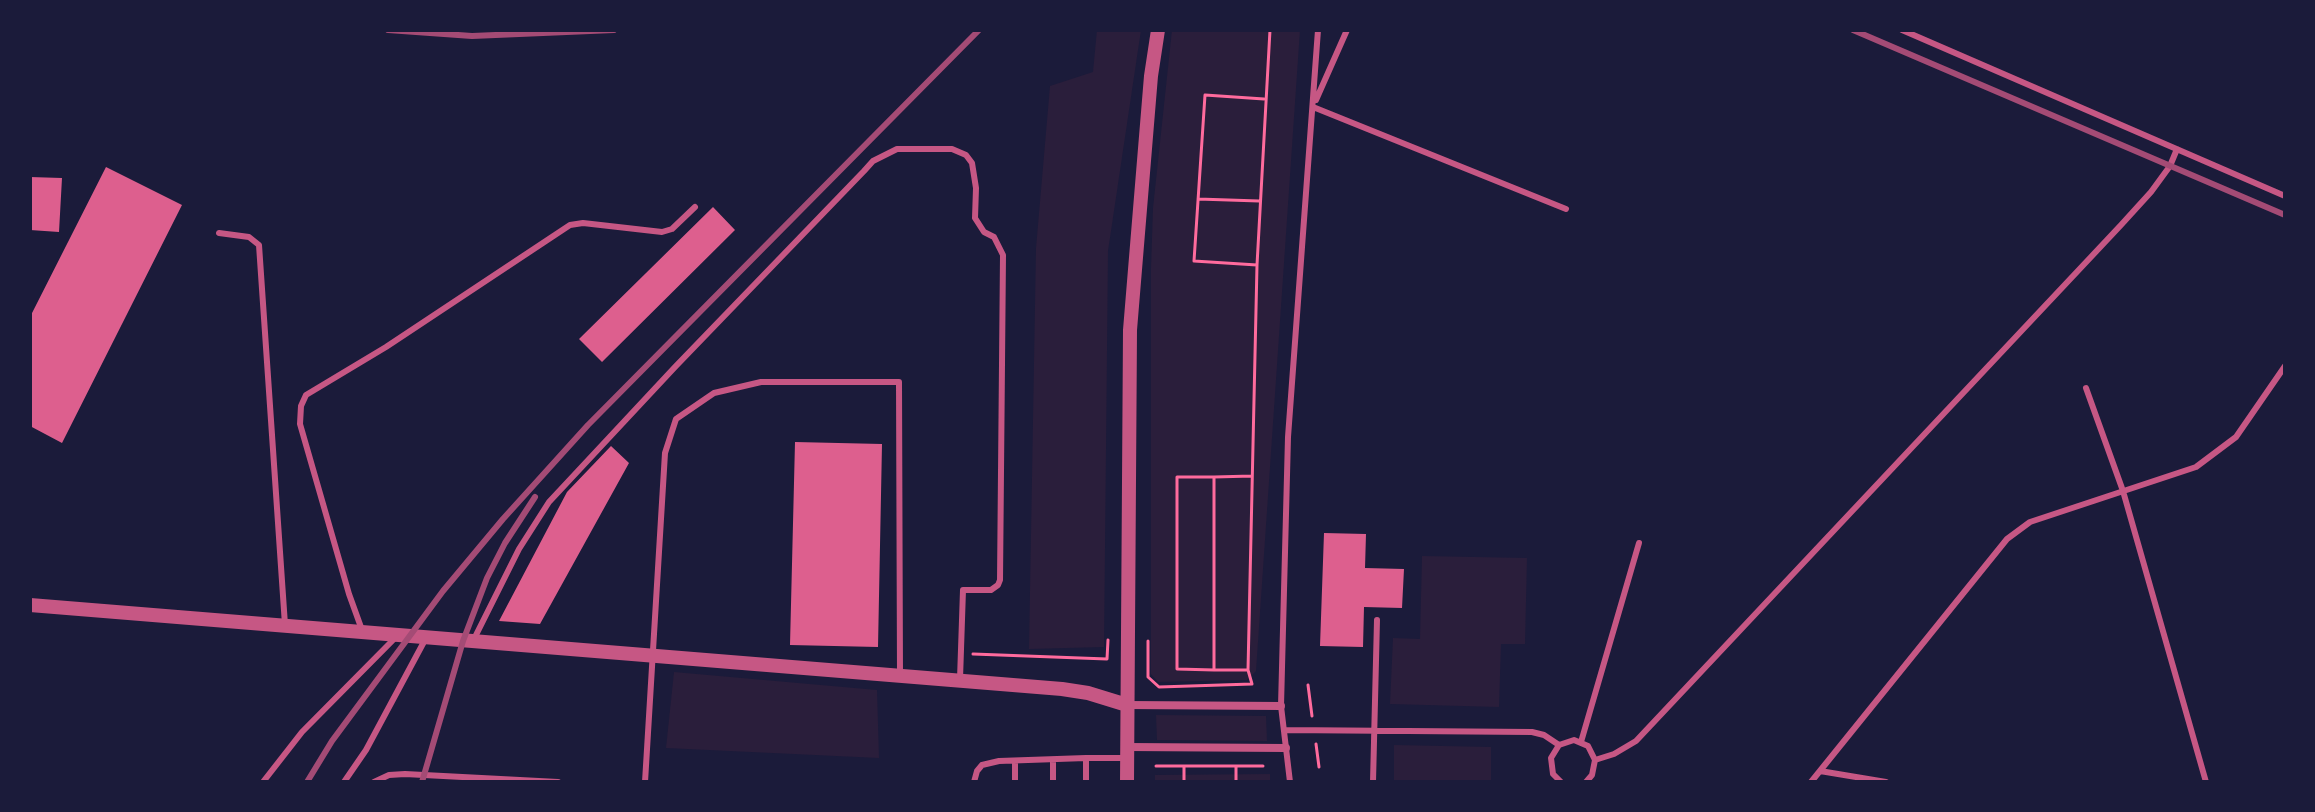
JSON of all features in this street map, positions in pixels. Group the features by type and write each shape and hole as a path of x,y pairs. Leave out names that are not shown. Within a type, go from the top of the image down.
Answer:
{"street":[{"path":"1127,782 1131,299 1158,30"},
{"path":"30,605 1062,689 1127,705 1281,706"},
{"path":"1127,752 1286,748"}],"lane":[{"path":"1290,782 1281,706 1288,437 1318,30"},
{"path":"1313,107 1347,30"},
{"path":"1902,30 2285,196"},
{"path":"1313,107 1566,209"},
{"path":"472,642 519,549 549,502 873,161 897,149 952,149 966,155 972,163 976,188 975,218 984,232 994,237 1003,255 1000,580 991,590 963,590 960,681"},
{"path":"1595,760 1614,754 1636,741 2121,225 2151,192 2170,166 2177,149"},
{"path":"363,633 300,424 301,406 306,395 386,347 570,225 583,223 662,232 672,229 695,207"},
{"path":"219,233 249,237 259,245 285,627"},
{"path":"1811,782 2007,539 2030,522 2196,467 2236,437 2285,366"},
{"path":"645,782 665,453 676,419 714,393 761,382 899,382 900,676"},
{"path":"2086,388 2123,491 2206,782"},
{"path":"1581,742 1639,543"},
{"path":"1373,782 1377,620"},
{"path":"263,782 302,732 397,636"},
{"path":"344,782 366,750 426,638"},
{"path":"1284,730 1532,732 1544,735 1559,745"},
{"path":"1561,782 1550,766 1553,751 1566,741 1581,742 1593,752 1592,775 1586,782"},
{"path":"974,782 982,765 1127,752"},
{"path":"1086,758 1086,782"},
{"path":"1053,760 1053,782"},
{"path":"1015,761 1015,782"},
{"path":"1820,771 1886,782"},
{"path":"374,782 389,775 405,774 558,782"}],"path":[{"path":"1148,641 1148,677 1159,687 1252,684 1248,670 1257,265 1270,30"},
{"path":"1257,265 1194,261 1205,95 1266,99"},
{"path":"1198,199 1260,201"},
{"path":"1248,670 1177,669 1177,477 1252,476"},
{"path":"1214,477 1214,670"},
{"path":"961,654 1107,659 1108,640"},
{"path":"1156,766 1263,766"},
{"path":"1184,766 1184,782"},
{"path":"1236,766 1236,782"}],"shaded area":[{"path":"1097,30 1141,30 1108,251 1104,647 1029,649 1036,248 1050,86 1093,72"},
{"path":"1172,30 1300,30 1256,671 1247,680 1158,682 1151,674 1151,268 1153,208"},
{"path":"1422,556 1527,558 1525,644 1501,644 1499,707 1390,704 1393,638 1420,639"},
{"path":"674,672 877,690 879,758 666,748"},
{"path":"1156,715 1266,716 1267,741 1157,740"},
{"path":"1394,745 1491,747 1491,782 1394,782"},
{"path":"1270,774 1270,782 1155,782 1155,775"}],"building":[{"path":"106,167 182,205 62,443 30,426 30,317"},
{"path":"30,177 62,178 59,232 30,230"},
{"path":"713,207 735,230 602,362 579,339"},
{"path":"795,442 882,444 878,647 790,645"},
{"path":"611,446 629,463 540,624 499,621 567,492"},
{"path":"1324,533 1366,534 1365,568 1404,569 1402,608 1364,607 1363,647 1320,646"}],"railway":[{"path":"388,30 472,36 614,30"},
{"path":"307,782 332,741 443,591 503,519 588,425 979,30"},
{"path":"1853,30 2285,215"},
{"path":"422,782 463,641 487,578 535,497"}]}
